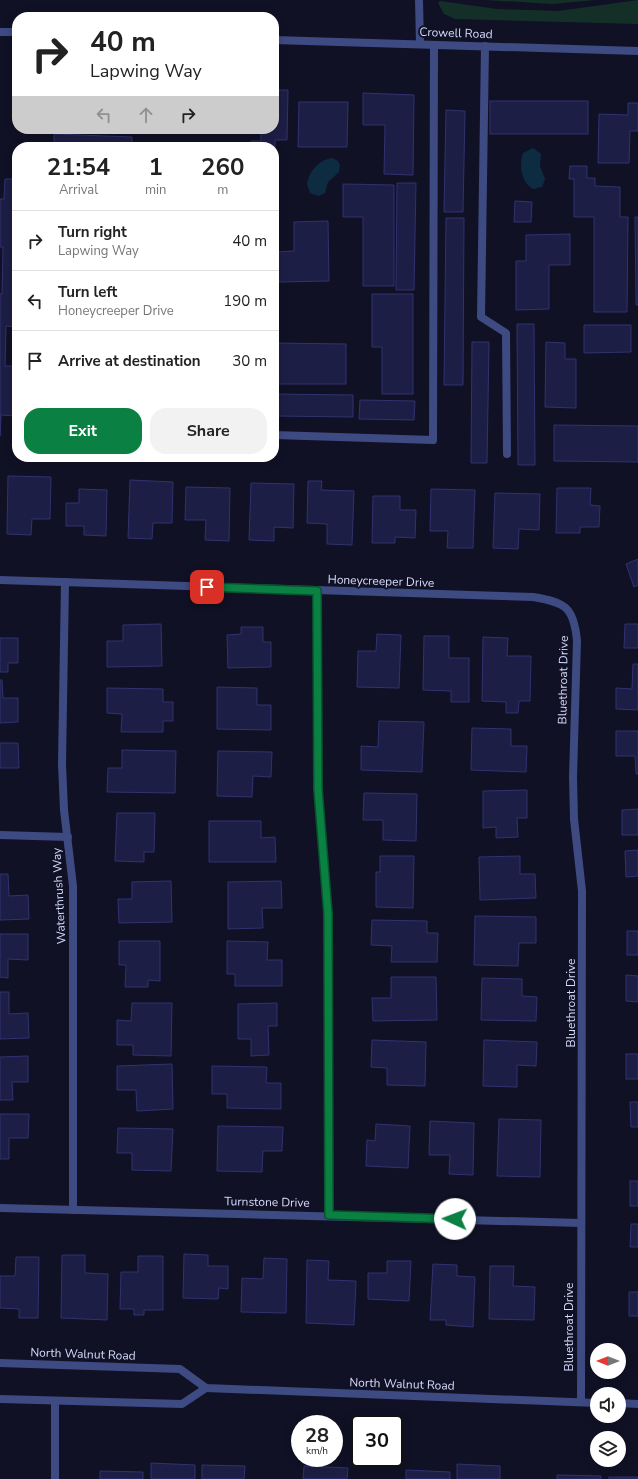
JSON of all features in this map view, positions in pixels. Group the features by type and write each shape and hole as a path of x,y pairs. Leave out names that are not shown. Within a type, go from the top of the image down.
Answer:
{"street":[{"path":"419,0 420,44"},
{"path":"0,32 12,32"},
{"name":"Crowell Road","path":"279,40 638,51"},
{"path":"279,435 433,440 434,44"},
{"path":"485,46 481,317 506,333 507,454"},
{"name":"Honeycreeper Drive","path":"0,580 533,597 550,600 567,607"},
{"name":"Waterthrush Way","path":"65,582 62,764 73,886 74,917 73,1210"},
{"path":"317,591 318,789 328,914 329,1215"},
{"name":"Bluethroat Drive","path":"567,607 575,623 577,641 573,777 574,819 582,891 581,1402"},
{"path":"0,835 68,837"},
{"name":"Turnstone Drive","path":"0,1208 329,1215 581,1223"},
{"name":"North Walnut Road","path":"0,1364 180,1369 206,1388 590,1403"},
{"path":"0,1399 182,1404 206,1388"},
{"path":"55,1401 55,1479"},
{"path":"626,1403 638,1404"}],"green space":[{"path":"485,0 595,0 553,4"},
{"path":"638,0 638,24 455,19 444,14 438,3 440,1 497,9 558,11"}],"water":[{"path":"533,148 541,154 540,166 545,179 542,187 533,189 524,178 521,163 523,153"},
{"path":"332,158 338,161 340,165 339,172 328,182 325,193 319,196 310,193 307,184 312,171 323,161"}],"building":[{"path":"279,90 288,90 287,140 275,140 275,142 251,142 261,141 261,134 279,134"},
{"path":"363,93 414,95 413,175 384,174 385,125 363,125"},
{"path":"490,101 588,101 588,134 490,134"},
{"path":"299,102 348,102 347,147 298,147"},
{"path":"628,103 638,103 638,131 630,131 629,163 598,163 599,114 628,115"},
{"path":"446,110 465,111 463,212 444,212"},
{"path":"54,134 132,137 132,142 54,142"},
{"path":"570,166 587,166 587,178 595,178 595,186 620,187 620,217 628,217 627,312 594,312 594,217 574,217 574,179 569,179"},
{"path":"5,179 12,179 12,327 6,326 5,366 12,366 12,416 1,415 0,436 0,294 2,294 3,247 0,247 0,199 4,199"},
{"path":"397,183 416,183 414,290 396,290"},
{"path":"343,184 394,185 394,286 363,286 363,217 343,217"},
{"path":"515,201 532,202 531,222 514,222"},
{"path":"635,217 638,217 638,305 636,305"},
{"path":"446,218 464,218 463,385 444,385"},
{"path":"328,221 329,281 279,282 279,252 294,251 294,222"},
{"path":"570,234 570,265 549,265 549,309 516,310 516,261 526,261 526,235"},
{"path":"372,294 413,294 413,394 382,394 382,347 372,347"},
{"path":"517,324 534,324 535,465 518,465"},
{"path":"584,325 631,325 631,352 584,353"},
{"path":"472,342 489,342 487,463 471,463"},
{"path":"546,342 565,343 565,359 576,359 576,408 545,407"},
{"path":"279,343 346,344 346,384 279,384"},
{"path":"279,394 353,395 353,417 279,416"},
{"path":"360,400 415,401 414,420 359,419"},
{"path":"554,425 638,426 638,462 554,461"},
{"path":"8,476 51,477 50,519 32,519 31,535 7,534"},
{"path":"130,480 173,482 172,523 153,523 152,539 128,538"},
{"path":"308,481 322,481 321,490 354,491 352,545 327,544 327,524 307,523"},
{"path":"251,483 294,484 293,528 274,527 274,541 249,540"},
{"path":"186,487 230,488 229,541 205,540 206,520 185,520"},
{"path":"557,488 591,488 590,505 600,506 599,527 580,527 580,533 556,533"},
{"path":"79,489 107,490 106,536 84,535 84,526 66,526 66,503 79,503"},
{"path":"431,489 475,490 473,548 447,548 448,531 430,531"},
{"path":"495,493 540,494 539,530 519,529 518,549 493,548"},
{"path":"373,496 400,496 400,510 416,510 415,538 395,537 395,543 372,543"},
{"path":"638,559 638,585 634,587 626,564"},
{"path":"161,624 162,666 107,667 107,641 123,641 123,625"},
{"path":"625,624 638,624 638,648 624,648"},
{"path":"241,627 263,627 263,642 271,642 271,667 228,668 227,635 241,634"},
{"path":"377,634 401,635 399,688 357,687 358,651 376,651"},
{"path":"424,636 449,636 449,658 469,658 469,702 451,702 451,691 423,690"},
{"path":"483,637 508,638 507,656 531,656 530,701 519,701 518,713 506,713 506,702 482,701"},
{"path":"0,638 18,638 18,663 8,663 8,672 0,672"},
{"path":"633,664 638,664 638,710 616,709 616,688 632,689"},
{"path":"0,680 2,680 3,698 18,698 18,722 0,723"},
{"path":"217,687 257,688 257,705 271,705 271,730 217,729"},
{"path":"107,688 163,689 163,702 173,702 173,721 163,721 163,732 121,732 122,714 107,713"},
{"path":"379,721 424,722 422,772 361,770 361,746 378,747"},
{"path":"472,728 511,729 511,746 527,746 526,772 471,770"},
{"path":"616,731 638,731 638,774 636,774 635,756 616,756"},
{"path":"0,743 18,743 19,768 0,768"},
{"path":"122,750 176,751 175,793 107,792 108,768 122,768"},
{"path":"218,751 272,752 271,777 253,776 252,797 217,796"},
{"path":"527,790 527,818 517,818 518,837 496,838 496,827 483,828 483,791"},
{"path":"364,793 417,794 416,841 383,840 383,820 363,820"},
{"path":"638,809 638,835 622,835 622,810"},
{"path":"117,813 155,813 154,852 144,852 144,862 115,861"},
{"path":"209,821 261,821 261,838 275,837 276,862 209,862"},
{"path":"638,850 638,876 626,877 625,851"},
{"path":"380,856 414,856 413,908 376,907 376,872 380,872"},
{"path":"520,856 520,874 535,874 536,898 480,900 479,857"},
{"path":"0,874 8,874 9,896 28,895 29,919 0,920"},
{"path":"171,881 172,922 119,923 118,899 132,899 132,882"},
{"path":"281,881 282,908 262,908 263,928 228,929 228,882"},
{"path":"475,916 536,917 536,943 519,943 518,966 474,965"},
{"path":"372,920 427,921 427,933 438,933 437,962 391,962 392,946 371,945"},
{"path":"627,931 638,931 638,955 627,955"},
{"path":"0,934 28,934 28,960 8,959 8,978 0,977"},
{"path":"119,941 160,941 160,981 148,980 148,987 125,987 126,965 119,965"},
{"path":"227,941 268,942 267,960 282,960 282,986 235,986 235,974 227,974"},
{"path":"626,975 638,976 638,1002 626,1001"},
{"path":"391,977 436,977 437,1020 373,1021 372,998 391,998"},
{"path":"482,978 522,979 522,996 537,997 536,1021 481,1020"},
{"path":"0,992 9,992 9,1014 28,1013 29,1038 0,1039"},
{"path":"132,1003 172,1003 171,1056 133,1055 133,1045 117,1045 117,1020 131,1021"},
{"path":"277,1003 277,1026 268,1026 269,1055 251,1056 251,1039 238,1039 238,1004"},
{"path":"372,1040 426,1042 425,1086 387,1085 387,1068 371,1067"},
{"path":"484,1040 537,1042 536,1066 517,1065 517,1087 483,1086"},
{"path":"626,1054 638,1054 638,1079 626,1079"},
{"path":"28,1056 28,1082 12,1082 13,1100 0,1100 0,1057"},
{"path":"172,1064 173,1109 137,1111 136,1090 117,1090 117,1066"},
{"path":"212,1066 267,1067 266,1083 281,1083 281,1109 227,1108 227,1094 212,1094"},
{"path":"630,1102 638,1102 638,1127 631,1127"},
{"path":"0,1114 29,1114 28,1138 9,1138 9,1159 0,1159"},
{"path":"499,1119 541,1120 540,1177 497,1176"},
{"path":"430,1121 474,1123 473,1175 449,1174 450,1155 429,1155"},
{"path":"376,1124 410,1126 408,1168 366,1166 367,1140 375,1141"},
{"path":"218,1126 283,1127 282,1151 263,1151 262,1172 217,1171"},
{"path":"118,1128 173,1129 171,1171 132,1170 132,1153 117,1153"},
{"path":"630,1181 638,1181 638,1206 630,1206"},
{"path":"631,1224 638,1224 638,1247 630,1247"},
{"path":"184,1254 208,1255 208,1266 228,1266 228,1289 219,1288 218,1299 183,1298"},
{"path":"62,1255 85,1255 85,1273 108,1274 107,1320 61,1318"},
{"path":"138,1256 163,1256 163,1310 144,1310 144,1315 134,1315 134,1309 120,1309 121,1272 138,1272"},
{"path":"16,1257 39,1257 38,1318 19,1318 19,1309 0,1308 0,1276 15,1276"},
{"path":"264,1258 287,1259 286,1313 241,1312 242,1278 263,1279"},
{"path":"307,1260 329,1261 328,1280 356,1281 354,1325 306,1323"},
{"path":"387,1261 411,1261 409,1301 368,1299 368,1273 387,1273"},
{"path":"433,1264 457,1265 457,1276 475,1277 473,1327 446,1325 446,1320 430,1320"},
{"path":"490,1266 514,1266 513,1286 535,1287 534,1320 489,1319"},
{"path":"629,1292 638,1292 638,1316 629,1316"},
{"path":"151,1463 195,1465 195,1479 151,1479"},
{"path":"457,1464 500,1466 500,1479 457,1479"},
{"path":"202,1465 245,1466 244,1479 202,1479"},
{"path":"304,1467 348,1468 347,1479 303,1479"},
{"path":"406,1470 450,1472 450,1479 406,1479"},
{"path":"100,1471 143,1472 143,1479 100,1479"},
{"path":"557,1475 601,1476 601,1479 557,1479"},
{"path":"609,1477 638,1477 638,1479 609,1479"}],"route":[{"path":"207,587 317,591 318,789 320,825 328,894 329,1215 455,1219"}]}
